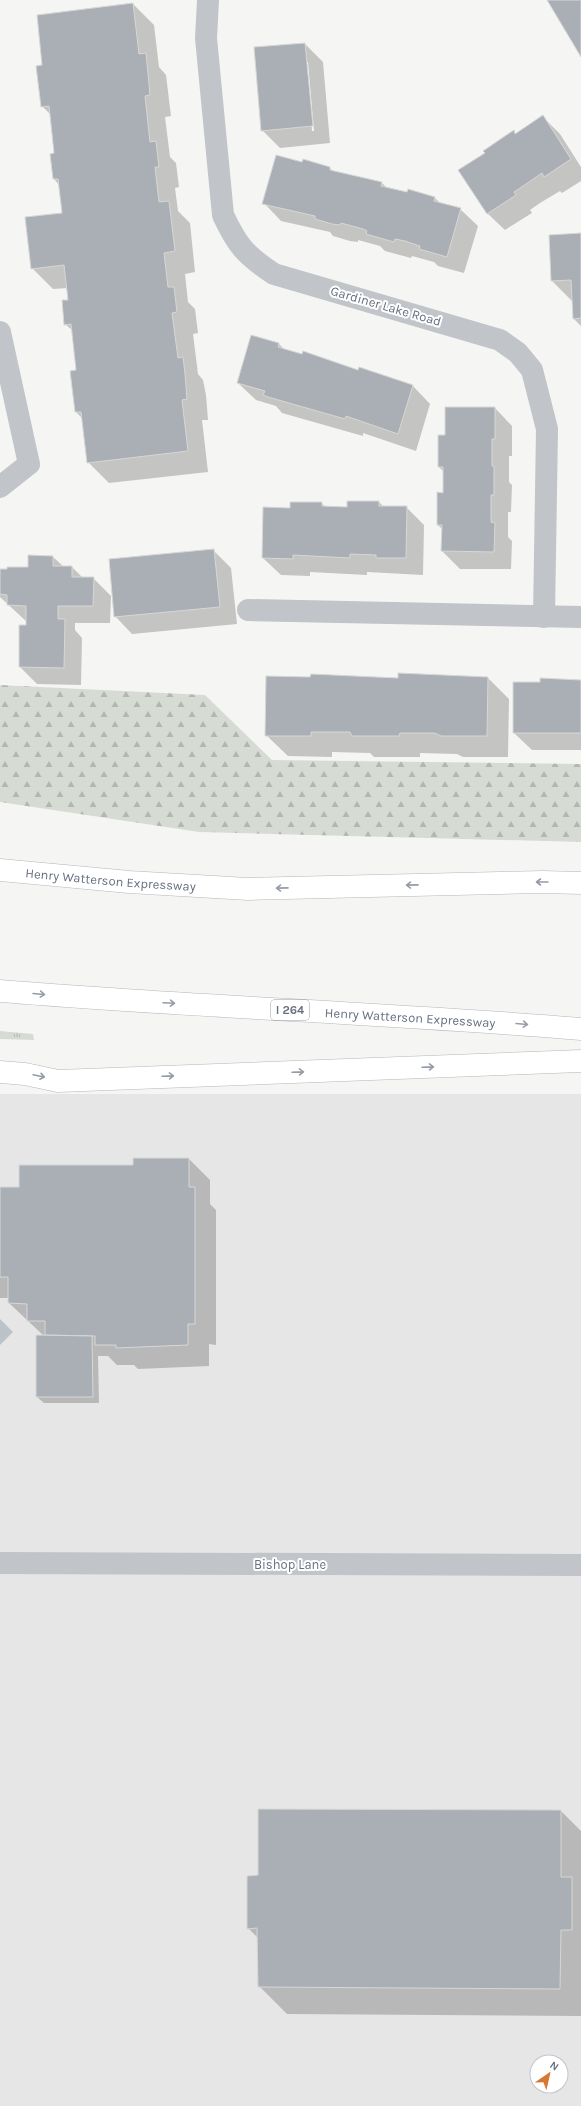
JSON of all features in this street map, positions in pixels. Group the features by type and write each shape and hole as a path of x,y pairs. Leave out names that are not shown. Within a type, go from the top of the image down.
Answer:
{"highway":[{"name":"Henry Watterson Expressway","path":"0,870 128,882 248,889 581,883"},
{"name":"Henry Watterson Expressway","path":"0,991 581,1029"},
{"path":"0,1072 26,1074 58,1081 581,1061"}],"street":[{"name":"Gardiner Lake Road","path":"208,0 206,38 223,215 235,240 251,259 274,274 500,340 518,353 532,370 547,429 544,617"},
{"path":"0,332 29,464 0,487"},
{"path":"248,610 581,617"},
{"name":"Bishop Lane","path":"0,1562 581,1565"}],"shaded area":[{"path":"0,1094 581,1094 581,2106 0,2106"},
{"path":"0,1319 13,1332 0,1345"}],"green space":[{"path":"0,685 205,695 272,760 581,764 581,842 199,832 0,802"},
{"path":"0,1031 33,1034 34,1040 0,1039"}],"building":[{"path":"547,0 581,0 581,57"},
{"path":"133,3 139,54 146,53 150,95 145,96 150,142 156,141 159,167 155,167 159,202 169,201 175,251 164,253 168,287 174,287 177,312 172,313 178,358 183,357 187,399 182,400 188,451 87,463 81,412 75,412 70,371 76,370 71,324 64,325 62,300 68,300 64,265 31,269 25,217 62,213 58,179 53,179 50,154 54,153 49,106 41,107 36,66 42,65 37,15"},
{"path":"305,43 313,126 261,131 254,47"},
{"path":"543,115 571,159 544,177 542,173 514,192 516,195 487,214 458,170 485,153 483,151 514,130 515,134"},
{"path":"276,155 302,162 303,159 330,167 330,170 382,182 381,186 407,192 408,189 435,197 434,201 461,208 447,257 419,249 420,246 405,241 395,239 394,242 366,234 367,231 363,229 341,223 340,225 332,224 315,219 315,216 262,204"},
{"path":"581,233 581,318 573,319 571,280 551,281 549,235"},
{"path":"251,335 279,343 278,347 302,354 303,351 358,370 359,367 413,385 398,434 346,416 345,419 268,397 263,395 265,391 237,383"},
{"path":"445,407 495,407 495,439 492,439 494,495 491,495 491,522 495,523 494,552 441,551 442,525 437,525 437,492 443,493 443,467 438,467 438,435 445,435"},
{"path":"347,501 379,501 379,506 407,506 406,558 376,558 376,555 350,554 350,558 293,555 293,559 262,558 263,507 290,508 290,502 322,502 322,506 347,507"},
{"path":"214,549 220,607 114,617 109,559"},
{"path":"28,555 53,556 53,566 72,566 72,577 94,577 93,606 58,606 58,619 65,619 64,668 19,667 19,625 26,625 26,606 7,605 7,595 0,594 0,569 7,569 7,567 28,567"},
{"path":"398,673 488,677 487,736 441,736 435,733 400,733 399,736 352,736 350,732 311,732 311,736 265,736 266,676 310,677 311,674 398,678"},
{"path":"540,678 581,680 581,733 513,733 513,682 540,682"},
{"path":"133,1158 189,1158 189,1187 195,1187 195,1324 188,1324 188,1345 116,1348 116,1345 95,1345 95,1336 45,1335 45,1321 27,1321 27,1304 8,1303 8,1277 0,1277 0,1187 19,1187 19,1165 133,1165"},
{"path":"36,1335 92,1336 93,1397 36,1397"},
{"path":"258,1809 561,1810 561,1877 572,1877 572,1930 561,1930 560,1989 258,1987 257,1928 247,1929 247,1876 258,1875"}]}
